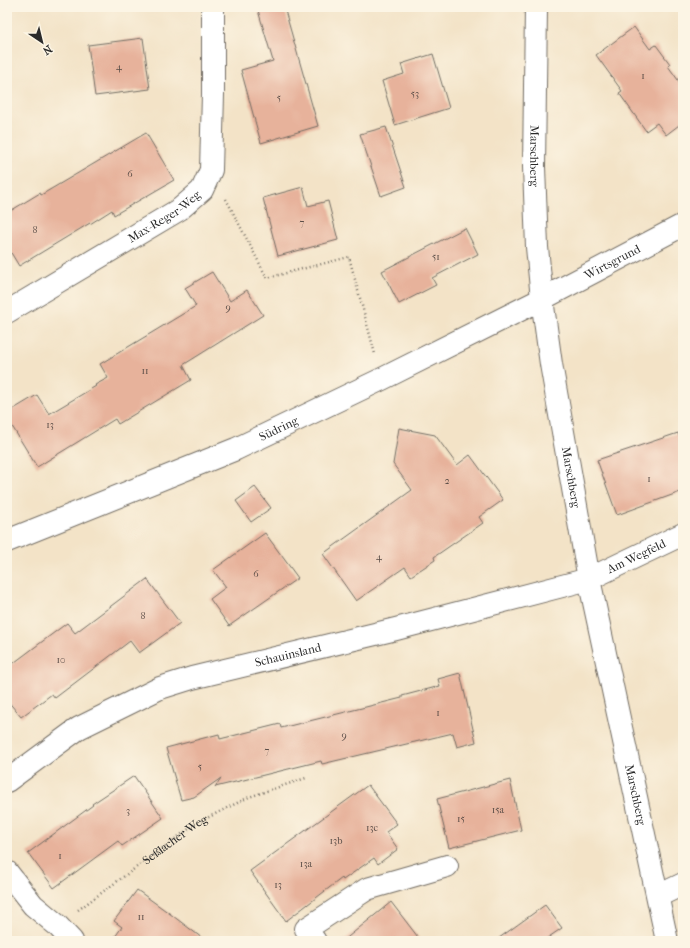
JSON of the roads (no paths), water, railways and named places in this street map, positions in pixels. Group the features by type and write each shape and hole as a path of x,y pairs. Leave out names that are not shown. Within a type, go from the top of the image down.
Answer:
{"street":[{"name":"Max-Reger-Weg","path":"7,312 180,210 202,190 211,170 213,7"},
{"name":"Marschberg","path":"536,7 534,167 537,247 542,299 551,364 589,578 667,941"},
{"name":"Wirtsgrund","path":"542,299 683,225"},
{"name":"Südring","path":"7,541 236,449 382,379 542,299"},
{"name":"Am Wegfeld","path":"589,578 683,534"},
{"name":"Schauinsland","path":"7,781 79,728 160,688 192,678 396,629 589,578"},
{"path":"315,941 306,929 367,888 447,866"},
{"path":"7,872 33,905 57,925 72,941"},
{"path":"658,896 683,884"}]}
